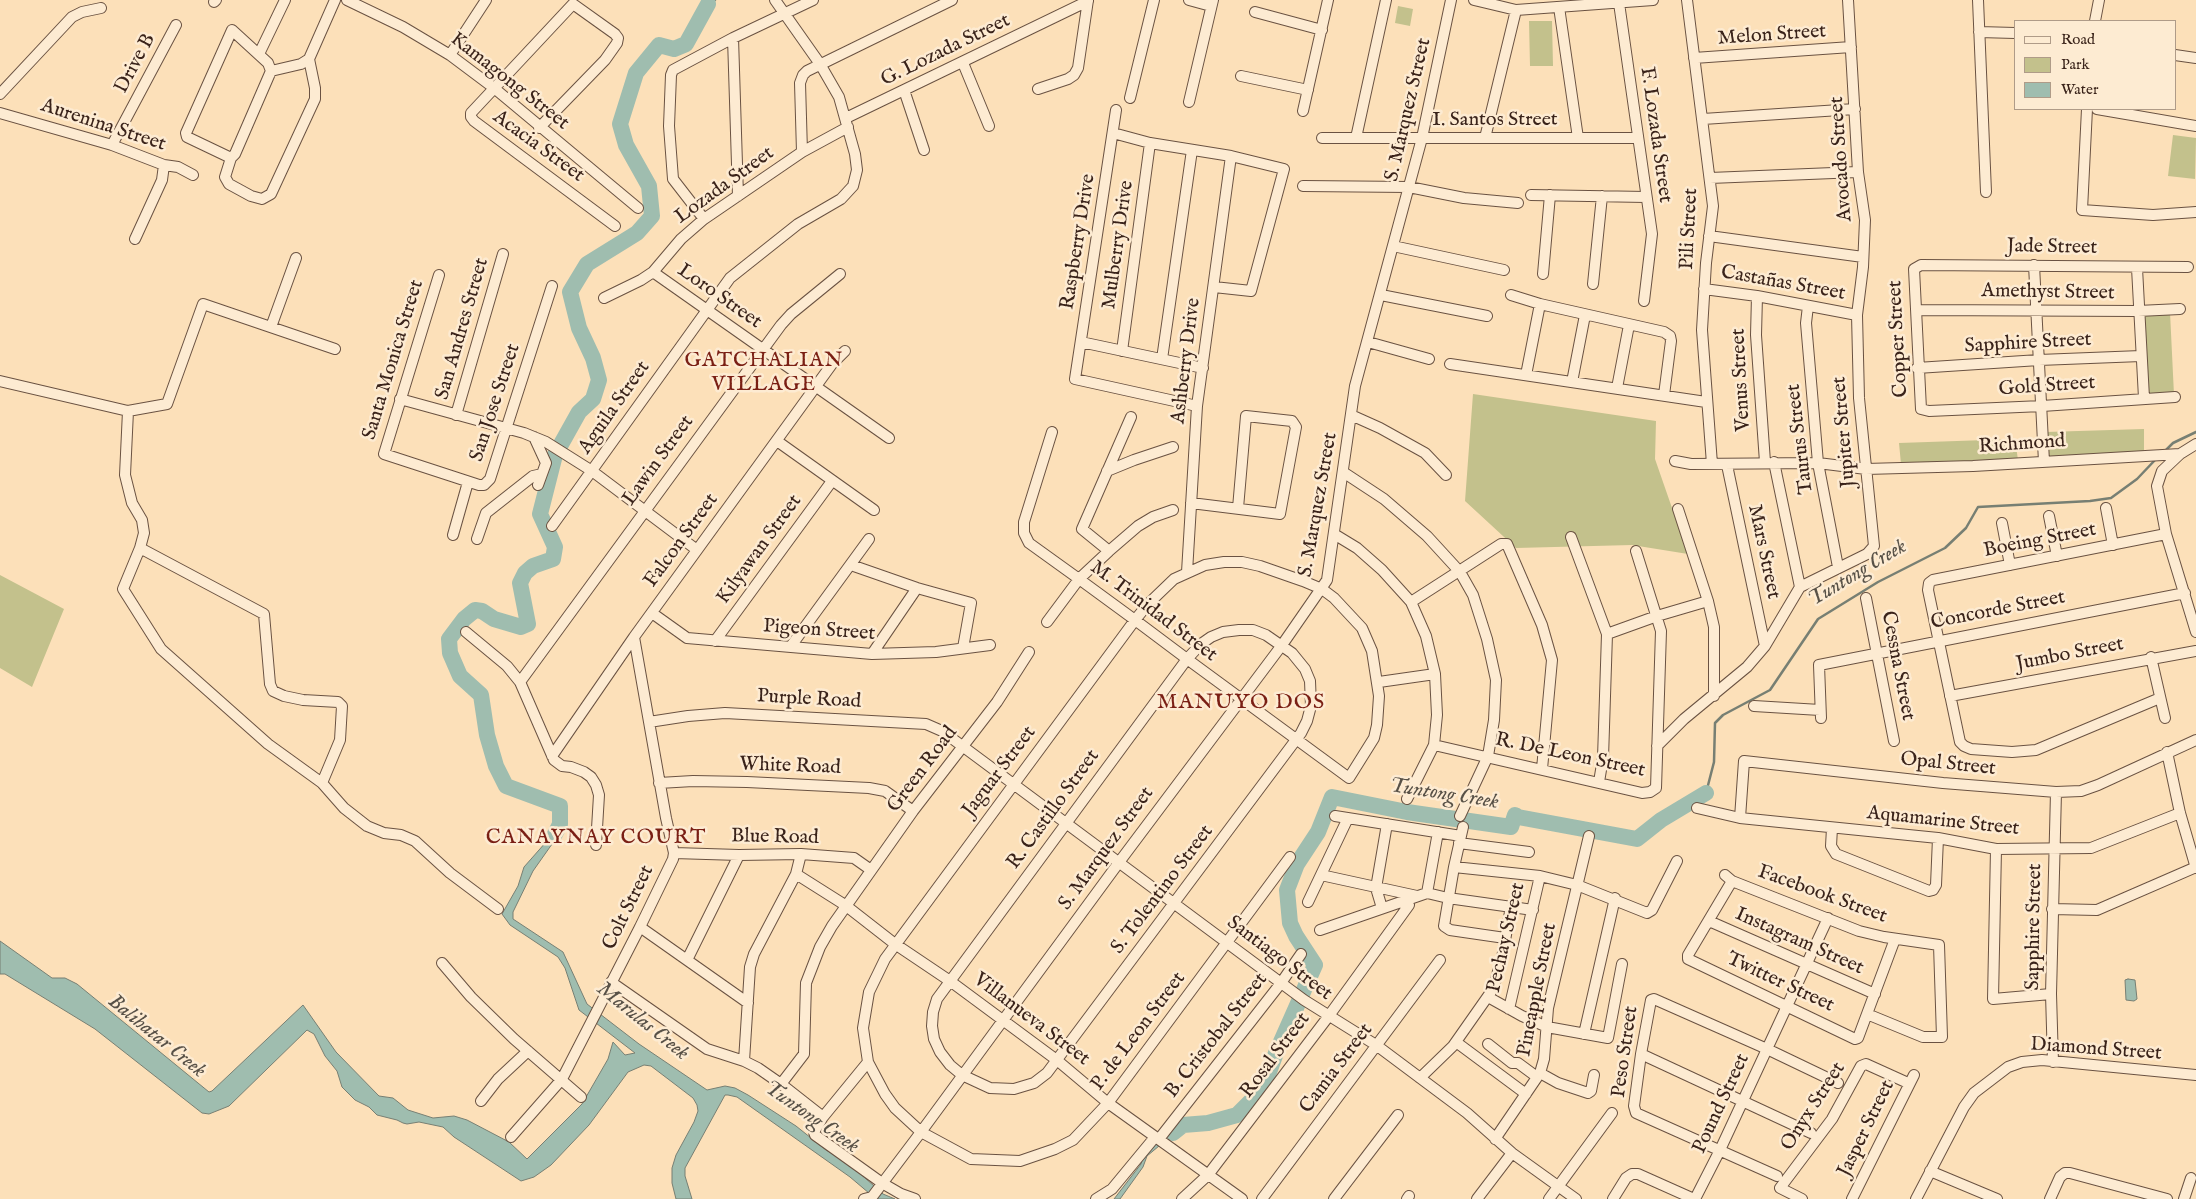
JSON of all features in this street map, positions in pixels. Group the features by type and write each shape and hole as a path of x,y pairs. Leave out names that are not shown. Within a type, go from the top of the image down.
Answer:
{"street":[{"path":"259,54 285,0"},
{"path":"271,71 301,64 309,59 336,0"},
{"name":"Kamagong Street","path":"347,0 403,27 450,55 494,88 539,128 638,208"},
{"path":"450,55 486,0"},
{"path":"770,0 783,13"},
{"path":"775,0 783,13"},
{"path":"704,219 673,179 669,126 671,75 677,66 813,0"},
{"path":"802,152 800,83 803,75 820,64 952,0"},
{"path":"1130,98 1154,0"},
{"path":"1189,102 1212,3 1190,0"},
{"path":"1304,111 1328,0"},
{"path":"1356,138 1386,0"},
{"name":"S. Marquez Street","path":"870,1198 1282,645 1327,580 1355,386 1422,138 1451,0"},
{"path":"1474,0 1516,10 1653,0"},
{"name":"Pili Street","path":"1687,0 1713,206 1704,289 1702,330 1706,402"},
{"name":"Avocado Street","path":"1848,0 1858,172 1865,220 1863,257 1856,314"},
{"path":"1978,0 1986,192"},
{"path":"2095,20 2099,0"},
{"path":"1038,89 1074,75 1078,68 1088,1"},
{"name":"G. Lozada Street","path":"847,123 904,90 1088,1"},
{"name":"F. Lozada Street","path":"1619,3 1652,234 1644,301"},
{"path":"494,88 571,4 575,4 615,34 618,38 617,43 605,60 539,128"},
{"path":"1560,7 1578,138"},
{"path":"0,94 72,17 82,12 100,8"},
{"path":"1485,138 1516,10"},
{"path":"1255,12 1322,30"},
{"name":"Aguila Street","path":"552,526 730,278 798,224 841,199 853,186 857,170 855,154 847,123 832,82 783,13"},
{"name":"Drive B","path":"112,145 176,25"},
{"path":"231,158 186,137 186,133 232,30 268,63 271,71 235,154 231,158 225,177 229,184 251,196 262,199 271,194 315,99 315,88 309,59"},
{"path":"1979,32 2014,33"},
{"path":"732,38 738,196"},
{"name":"Melon Street","path":"1694,58 1851,47"},
{"path":"2176,55 2196,58"},
{"path":"963,63 989,126"},
{"path":"1241,76 1308,90"},
{"name":"Acacia Street","path":"494,88 471,113 474,121 615,226"},
{"path":"904,90 924,150"},
{"path":"1702,119 1855,109"},
{"name":"Raspberry Drive","path":"1116,110 1075,379 1198,406"},
{"path":"2087,110 2082,210 2153,215 2196,212"},
{"path":"2103,110 2196,126"},
{"name":"Aurenina Street","path":"0,113 112,145 164,165 178,167 194,175"},
{"name":"Lozada Street","path":"604,298 652,272 681,239 704,219 847,123"},
{"path":"1113,133 1150,143 1231,156 1284,169 1251,291 1214,287"},
{"name":"I. Santos Street","path":"1322,138 1638,138"},
{"name":"Mulberry Drive","path":"1122,351 1150,143"},
{"path":"1162,359 1192,150"},
{"name":"Ashberry Drive","path":"1187,572 1198,406 1231,156"},
{"path":"135,239 162,180 164,165"},
{"path":"1710,178 1858,172"},
{"path":"1304,186 1409,187 1464,198 1518,203"},
{"path":"1531,195 1646,198"},
{"path":"1543,274 1550,195"},
{"path":"1593,284 1602,196"},
{"path":"1709,236 1863,257"},
{"path":"1393,246 1504,270"},
{"name":"San Andres Street","path":"456,415 503,254"},
{"path":"270,327 296,258"},
{"name":"Jade Street","path":"1916,267 1921,265 2188,267"},
{"path":"2034,265 2044,462"},
{"name":"Copper Street","path":"1916,267 1914,270 1917,310 1917,368 1921,409"},
{"path":"2137,268 2144,398"},
{"name":"Loro Street","path":"652,272 889,438"},
{"name":"Lawin Street","path":"520,682 763,349 791,314 840,274"},
{"name":"Santa Monica Street","path":"384,454 439,275"},
{"name":"San Jose Street","path":"384,454 479,486 488,482 552,286"},
{"name":"Castañas Street","path":"1704,289 1757,296 1856,314"},
{"path":"1381,295 1487,316"},
{"path":"1511,295 1585,315 1664,332 1670,336 1671,341 1664,395"},
{"name":"Venus Street","path":"1757,296 1756,335 1769,462 1800,587"},
{"path":"0,381 128,411 167,404 203,304 336,349"},
{"path":"1526,375 1540,304"},
{"name":"Taurus Street","path":"1808,306 1806,323 1818,463 1838,567"},
{"name":"Amethyst Street","path":"1917,310 2037,309 2138,311 2180,309"},
{"name":"Jupiter Street","path":"1838,567 1867,554 1874,546 1859,398 1856,314"},
{"path":"1572,382 1585,315"},
{"path":"1617,388 1629,325"},
{"path":"1081,342 1203,368"},
{"path":"1368,342 1429,359"},
{"name":"Falcon Street","path":"552,756 634,637 832,364 845,351"},
{"name":"Sapphire Street","path":"1917,368 2141,356"},
{"path":"1450,364 1706,402 1712,464"},
{"name":"Gold Street","path":"1921,409 1929,411 2041,406 2175,396"},
{"path":"400,400 506,428 546,442 592,471 697,550"},
{"path":"128,411 125,474 132,503 144,526 144,533 140,548 123,589 161,649 268,744 322,783 344,808 367,826 384,833 401,835 415,841 450,873 498,909"},
{"path":"1351,415 1380,428 1425,454 1446,475"},
{"path":"1191,503 1280,514 1296,428 1292,421 1246,416 1238,508"},
{"path":"1108,551 1082,529 1131,417"},
{"name":"M. Trinidad Street","path":"1052,432 1024,522 1024,533 1034,548 1080,579 1350,778 1374,738 1379,710 1379,682"},
{"path":"534,437 546,463 538,485"},
{"path":"777,441 874,510"},
{"path":"2196,444 2175,454 2162,471 2157,486 2166,534 2196,632"},
{"path":"1107,472 1134,460 1173,447"},
{"name":"Richmond","path":"1675,461 1691,464 1727,465 1769,462 1818,463 1866,470 1973,466 2175,454"},
{"name":"Mars Street","path":"1727,465 1764,646"},
{"path":"1343,472 1384,499 1404,516 1460,572 1473,595 1496,680 1494,720 1488,756 1460,816"},
{"path":"477,539 486,513 533,476 542,474"},
{"name":"Kilyawan Street","path":"715,641 832,481"},
{"path":"453,535 468,482"},
{"path":"2106,508 2112,545"},
{"path":"1678,509 1708,601 1714,627 1714,696"},
{"path":"1047,622 1080,579 1108,551 1138,526 1153,517 1173,510"},
{"path":"2049,516 2057,556"},
{"path":"2002,523 2010,565"},
{"path":"1334,534 1357,548 1382,570 1411,602 1426,636 1436,674 1437,715 1434,745 1407,799"},
{"name":"Boeing Street","path":"1938,640 1928,590 1929,583 1933,580 2166,534"},
{"path":"1571,537 1607,634 1603,758 1599,782"},
{"path":"791,646 869,539"},
{"path":"1411,602 1501,544 1508,544 1542,625 1552,660 1542,769"},
{"path":"140,548 264,614 270,684 273,691 284,696 303,700 338,702 342,706 340,740 322,783"},
{"path":"1636,551 1661,631 1657,746"},
{"name":"Jaguar Street","path":"921,1132 895,1108 868,1062 864,1028 869,992 895,944 1013,784 1135,620 1162,589 1174,579 1205,564 1242,562 1260,566 1322,589"},
{"path":"851,565 918,588 971,603 963,648"},
{"path":"1657,746 1684,719 1747,667 1764,646 1800,587 1838,567"},
{"path":"872,654 918,588"},
{"path":"1322,589 1344,608 1362,628 1372,651 1379,682 1436,674"},
{"name":"Concorde Street","path":"1754,706 1820,714 1819,665 1938,640 2185,593"},
{"name":"Cessna Street","path":"1866,598 1894,741"},
{"path":"1607,634 1657,616 1708,601"},
{"name":"Pigeon Street","path":"652,613 687,638 715,641 872,654 990,645"},
{"name":"R. Castillo Street","path":"962,1075 940,1052 934,1039 932,1012 937,999 1187,659 1201,644 1223,632 1253,630 1266,635 1282,645"},
{"path":"466,632 508,666 520,682 552,756 558,764 584,772 591,777 596,785 599,795 596,845"},
{"name":"Colt Street","path":"511,1137 562,1079 640,927 674,852 634,637"},
{"path":"1938,640 1960,742 1972,749 2012,752 2036,750 2160,698"},
{"name":"S. Tolentino Street","path":"962,1075 990,1088 1014,1089 1034,1083 1047,1073 1058,1061 1297,740 1307,721 1311,706 1310,681 1299,660 1282,645"},
{"name":"Jumbo Street","path":"1950,696 2196,650"},
{"name":"Green Road","path":"781,1084 804,1054 806,983 820,947 844,907 913,811 997,702 1029,652"},
{"path":"2151,658 2165,718"},
{"name":"Purple Road","path":"649,722 725,713 926,724 942,731 962,746"},
{"name":"Opal Street","path":"1740,818 1744,761 1933,782 2056,792 2081,791 2196,740"},
{"name":"R. De Leon Street","path":"1434,745 1642,793 1650,792 1656,788 1657,746"},
{"name":"Santiago Street","path":"962,746 1120,861 1300,997 1328,1017 1376,1046 1420,1078 1467,1113 1495,1139 1576,1199"},
{"path":"2052,909 2096,910 2196,867 2180,813 2167,752"},
{"name":"White Road","path":"660,783 693,781 747,782 868,788 885,791 913,811"},
{"name":"Sapphire Street","path":"2053,1062 2051,994 2053,849 2056,792"},
{"name":"Aquamarine Street","path":"1697,808 1740,818 1938,838 1996,849 2091,848 2180,813"},
{"path":"1335,816 1461,836 1529,852"},
{"path":"1308,902 1348,818"},
{"path":"1382,908 1376,888 1387,824"},
{"path":"1832,828 1831,846 1836,854 1929,891 1933,890 1936,885 1938,838"},
{"path":"1423,895 1438,832"},
{"path":"1461,836 1444,923 1448,930 1505,938"},
{"name":"Pineapple Street","path":"1495,1139 1538,1076 1544,1059 1548,1008 1589,836"},
{"path":"1996,849 1993,999 2051,994"},
{"name":"Blue Road","path":"674,852 740,855 801,854 854,858 871,870"},
{"path":"744,1061 750,967 754,954 796,874 801,854"},
{"path":"687,960 740,855"},
{"name":"P. de Leon Street","path":"921,1132 971,1159 1020,1162 1074,1140 1108,1103 1290,858"},
{"path":"1454,867 1540,876 1577,885 1615,898 1644,912 1650,912 1677,861"},
{"name":"Villanueva Street","path":"796,874 950,981 1058,1061 1108,1103 1242,1199"},
{"path":"1321,875 1376,888 1533,910"},
{"name":"Pechay Street","path":"1509,1009 1540,876"},
{"name":"Facebook Street","path":"1709,921 1729,878 1859,931 1895,939 1939,945 1942,1037 1923,1036 1867,1014"},
{"path":"1320,930 1423,895"},
{"path":"1584,1034 1615,898"},
{"name":"Rosal Street","path":"1182,1199 1208,1175 1328,1017 1409,905"},
{"path":"1420,1078 1456,1042 1493,989 1511,906"},
{"name":"Pound Street","path":"1694,1199 1720,1150 1828,918"},
{"name":"Twitter Street","path":"1709,921 1688,958 1858,1038 1867,1014"},
{"name":"Instagram Street","path":"1709,921 1875,994"},
{"path":"640,927 748,1003"},
{"path":"1867,1014 1895,939"},
{"name":"B. Cristobal Street","path":"1096,1199 1112,1189 1160,1140 1281,983 1301,954"},
{"name":"Camia Street","path":"1262,1199 1440,960"},
{"path":"442,963 471,997 528,1051 581,1097"},
{"path":"1488,997 1547,1027 1608,1038 1622,964"},
{"path":"611,982 707,1049 744,1061 781,1084 823,1117"},
{"name":"Peso Street","path":"1720,1150 1636,1113 1634,1106 1640,1054 1651,1000 1654,999 1767,1049"},
{"path":"1456,1042 1526,1094"},
{"path":"1488,1044 1512,1063 1518,1063 1538,1076 1588,1093 1592,1091 1594,1075"},
{"path":"1767,1049 1838,1083"},
{"path":"481,1101 498,1079 528,1051"},
{"path":"1640,1054 1811,1133"},
{"path":"868,1062 814,1129 815,1135 880,1185 915,1199"},
{"name":"Diamond Street","path":"1916,1199 1964,1107 1974,1093 2008,1067 2022,1062 2053,1062 2196,1075"},
{"name":"Onyx Street","path":"1802,1199 1780,1188 1832,1119 1862,1066 1866,1064 1911,1079"},
{"name":"Jasper Street","path":"1852,1199 1911,1079"},
{"path":"1549,1199 1612,1113"},
{"path":"1334,1199 1398,1115"},
{"path":"1720,1150 1777,1176"},
{"path":"1477,1199 1512,1152"},
{"path":"1930,1171 1983,1196 1997,1199"},
{"path":"2050,1199 2060,1177 2065,1173 2070,1173 2167,1199"},
{"path":"1614,1199 1626,1178 1632,1174 1638,1174 1694,1199"},
{"path":"2184,1199 2191,1178"}],"green space":[{"path":"1398,6 1413,9 1410,26 1395,23"},
{"path":"1529,21 1552,21 1553,66 1530,66"},
{"path":"2173,135 2196,138 2195,179 2168,176"},
{"path":"2170,312 2174,395 2146,396 2141,313"},
{"path":"1473,394 1656,421 1655,459 1688,554 1632,545 1516,548 1465,501"},
{"path":"2144,429 2144,451 2047,458 2046,432"},
{"path":"2015,439 2018,460 1901,464 1899,443"},
{"path":"0,575 64,609 32,687 0,668"}],"water":[{"path":"559,816 563,817 557,837 533,871 513,912 513,919 563,952 587,1004 639,1044 707,1090 725,1086 735,1088 748,1095 796,1126 826,1150 846,1161 883,1194 895,1199 876,1199 850,1177 737,1097 725,1095 685,1168 685,1176 692,1199 676,1199 672,1183 672,1168 676,1155 694,1122 698,1111 697,1105 693,1098 651,1066 644,1065 628,1072 589,1125 551,1165 534,1177 521,1181 454,1137 443,1127 419,1122 403,1123 377,1115 369,1107 355,1100 342,1087 337,1071 325,1056 314,1034 307,1030 229,1106 209,1114 202,1113 95,1029 5,974 0,974 0,941 52,978 65,978 77,984 209,1092 303,1005 336,1052 379,1096 393,1098 408,1110 433,1118 454,1116 467,1120 509,1142 527,1159 582,1104 608,1059 613,1042 625,1055 635,1053 579,1010 565,968 558,957 510,925 502,914 518,886 524,867 554,833"},
{"path":"2125,980 2135,980 2137,999 2134,1001 2126,1000"},
{"path":"1154,1143 1159,1146 1147,1156 1143,1167 1120,1199 1114,1199 1141,1164 1143,1155"}],"waterway":[{"name":"Marulas Creek","path":"708,4 715,0"},
{"name":"Marulas Creek","path":"554,836 560,824 560,806 506,786 496,766 487,735 481,695 460,676 450,653 449,639 464,619 475,610 482,611 494,619 521,627 528,624 520,583 525,573 533,566 553,559 555,547 540,514 555,455 579,412 593,399 599,380 593,358 579,328 570,292 587,264 637,233 652,216 649,186 626,145 620,124 636,73 659,45 674,49 686,44 708,4"},
{"name":"Tuntong Creek","path":"2164,452 2173,443 2196,432"},
{"name":"Tuntong Creek","path":"1706,793 1714,762 1715,723 1723,715 1770,690 1818,619 1878,582 1945,548 1966,528 1978,507 2090,501 2111,498 2137,479 2156,459"},
{"name":"Tuntong Creek","path":"1173,1133 1183,1125 1208,1123 1237,1115 1254,1098 1265,1083 1276,1053 1315,965 1290,923 1287,890 1297,864 1318,832 1332,797 1407,812 1511,827 1515,815 1637,839 1661,820 1706,793"},
{"name":"Tuntong Creek","path":"1165,1138 1173,1133"}],"district":[{"name":"GATCHALIAN VILLAGE","path":"764,374"},
{"name":"MANUYO DOS","path":"1241,703"},
{"name":"CANAYNAY COURT","path":"596,839"}],"water label":[{"name":"Balihatar Creek","path":"156,1037"}]}
